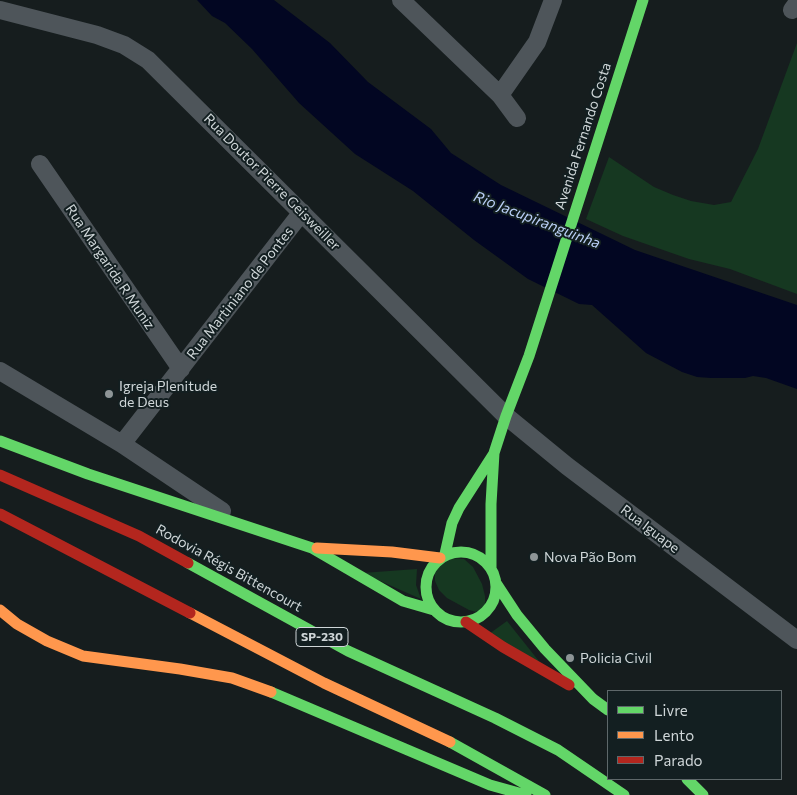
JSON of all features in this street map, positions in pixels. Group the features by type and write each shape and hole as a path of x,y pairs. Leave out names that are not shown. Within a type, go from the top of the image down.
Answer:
{"main road":[{"name":"Avenida Fernando Costa","path":"443,556 455,516 494,453 529,356 643,0"},
{"path":"0,440 88,474 312,548 403,601 434,610"},
{"name":"Avenida Fernando Costa","path":"491,569 491,504 494,453"},
{"name":"Rodovia Régis Bittencourt","path":"0,475 139,536 348,651 495,718 558,750 624,795"},
{"name":"SP-230","path":"1,514 324,683 453,744 545,795"},
{"path":"312,548 443,556 458,551 471,553 483,559 491,569 496,583 517,615 544,649 593,699"},
{"path":"443,556 430,569 425,582 427,597 434,610 443,618 454,622 466,622 479,617 489,608 495,596 496,583"},
{"path":"0,610 17,624 83,656 232,678 282,695 490,785 526,795"},
{"path":"466,622 518,656 593,699 607,709"},
{"path":"688,780 704,795"}],"street":[{"path":"401,0 500,95 517,118"},
{"path":"500,95 537,42 553,0"},
{"name":"Rua Doutor Pierre Geisweiller","path":"0,10 97,35 124,45 148,60 506,416"},
{"name":"Rua Margarida R Muniz","path":"40,164 180,370"},
{"name":"Rua Martiniano de Pontes","path":"122,444 302,212"},
{"path":"0,371 122,444 241,524"},
{"name":"Rua Iguape","path":"506,416 567,466 797,640"}],"green space":[{"path":"797,43 797,294 730,269 689,259 623,236 586,219 609,157 654,187 673,195 691,201 714,205 731,202 758,149"},
{"path":"452,558 464,559 473,567 482,584 485,606 480,613 469,610 447,598 439,590 435,581 435,572 442,562"},
{"path":"417,569 416,585 421,599 362,573"},
{"path":"507,621 542,665 489,634"}],"water":[{"name":"Rio Jacupiranguinha","path":"197,0 274,0 330,43 368,82 431,129 451,153 501,185 635,250 797,305 797,389 766,378 753,376 745,378 711,378 697,377 682,372 646,353 592,305 579,304 528,279 474,240 413,191 355,154 299,103 252,49 225,23 212,16"}],"traffic: fast":[{"path":"491,569 491,504 494,453 529,356 643,0"},
{"path":"0,441 88,474 312,548 403,601 434,610"},
{"path":"445,554 452,523 459,508 493,455"},
{"path":"461,552 474,555 486,562 493,574 496,587 493,600 486,612 474,619 461,622 448,619 436,612 429,600 426,587 429,574 436,562 448,555 461,552"},
{"path":"188,563 348,651 495,718 558,750 624,795"},
{"path":"496,583 517,615 545,649 593,699 607,709"},
{"path":"271,692 490,785 526,795"},
{"path":"450,742 545,795"},
{"path":"688,780 703,795"}],"traffic: slow":[{"path":"317,548 392,552 440,558"},
{"path":"0,610 17,624 47,641 83,656 232,678 271,692"},
{"path":"190,613 324,683 450,742"}],"traffic: jam":[{"path":"0,475 139,536 188,563"},
{"path":"0,514 190,613"},
{"path":"466,622 503,647 569,685"}],"place":[{"name":"Igreja Plenitude de Deus","path":"109,394"},
{"name":"Nova Pão Bom","path":"534,557"},
{"name":"Policia Civil","path":"570,658"}]}
